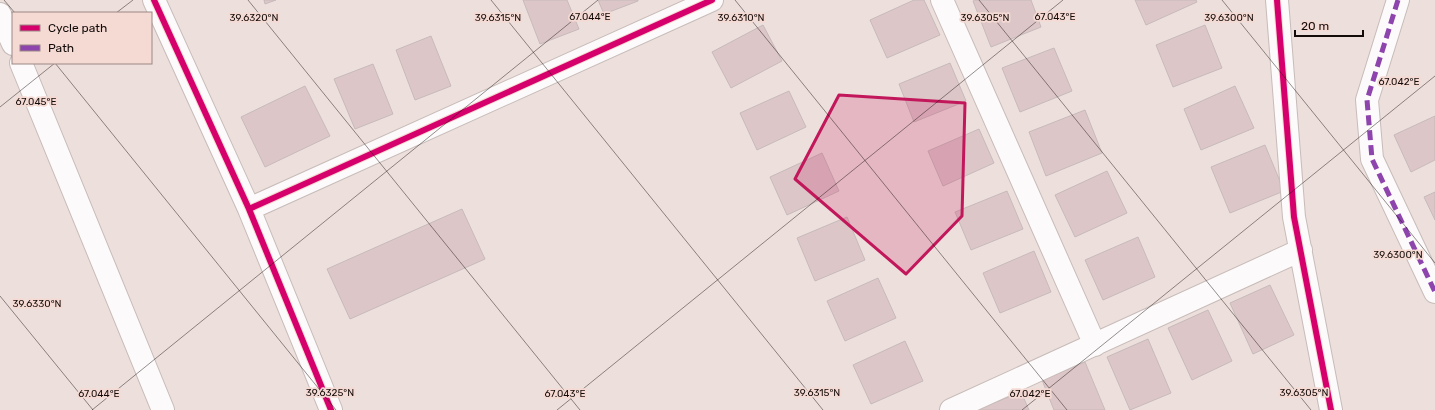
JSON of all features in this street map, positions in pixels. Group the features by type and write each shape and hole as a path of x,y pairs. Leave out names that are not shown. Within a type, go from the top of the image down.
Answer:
{"street":[{"path":"154,0 249,209 331,410"},
{"path":"249,209 712,0"},
{"path":"942,0 1095,345"},
{"path":"1277,0 1294,217 1331,410"},
{"path":"1398,0 1367,100 1372,159 1435,292"},
{"path":"0,14 12,42"},
{"path":"21,64 163,410"},
{"path":"951,410 1301,250"}],"highlighted area":[{"path":"839,95 965,103 962,216 906,274 795,179"}],"building":[{"path":"264,0 276,0 265,4"},
{"path":"523,0 567,0 579,29 540,44"},
{"path":"598,0 638,0 638,1 604,14"},
{"path":"914,0 924,0 940,35 887,58 870,20"},
{"path":"1031,0 1041,27 991,47 973,1"},
{"path":"1135,0 1196,0 1197,2 1146,25"},
{"path":"763,25 782,61 731,88 712,52"},
{"path":"1205,25 1222,68 1173,87 1156,45"},
{"path":"431,36 451,86 415,100 396,50"},
{"path":"1054,48 1072,91 1020,112 1002,68"},
{"path":"950,63 966,101 914,122 899,84"},
{"path":"373,64 393,114 355,129 334,79"},
{"path":"305,86 330,136 265,167 241,117"},
{"path":"1235,86 1254,128 1201,150 1184,109"},
{"path":"789,91 806,127 757,150 740,113"},
{"path":"1085,110 1102,153 1046,176 1029,132"},
{"path":"1435,116 1435,160 1411,172 1394,135"},
{"path":"979,129 994,163 943,186 928,151"},
{"path":"1265,145 1284,191 1230,213 1211,167"},
{"path":"822,153 839,191 787,215 770,177"},
{"path":"1107,171 1127,213 1075,237 1055,195"},
{"path":"1007,191 1023,229 971,250 955,212"},
{"path":"1435,192 1435,220 1424,197"},
{"path":"462,209 485,259 350,319 327,269"},
{"path":"847,217 865,260 815,281 797,238"},
{"path":"1138,237 1155,277 1103,300 1085,260"},
{"path":"1034,251 1051,292 1000,313 983,273"},
{"path":"878,278 896,318 845,341 827,301"},
{"path":"1270,285 1294,335 1253,354 1230,303"},
{"path":"1208,310 1232,361 1192,380 1168,328"},
{"path":"1148,339 1171,393 1130,410 1107,357"},
{"path":"905,341 923,381 871,404 853,365"},
{"path":"1085,362 1105,410 1054,410 1042,380"},
{"path":"1021,392 1029,410 979,410 979,409"}],"marked path":[{"path":"1398,0 1367,100 1372,159 1435,292"}],"cycle path":[{"path":"154,0 249,209 331,410"},
{"path":"249,209 712,0"},
{"path":"1277,0 1294,217 1331,410"}]}
